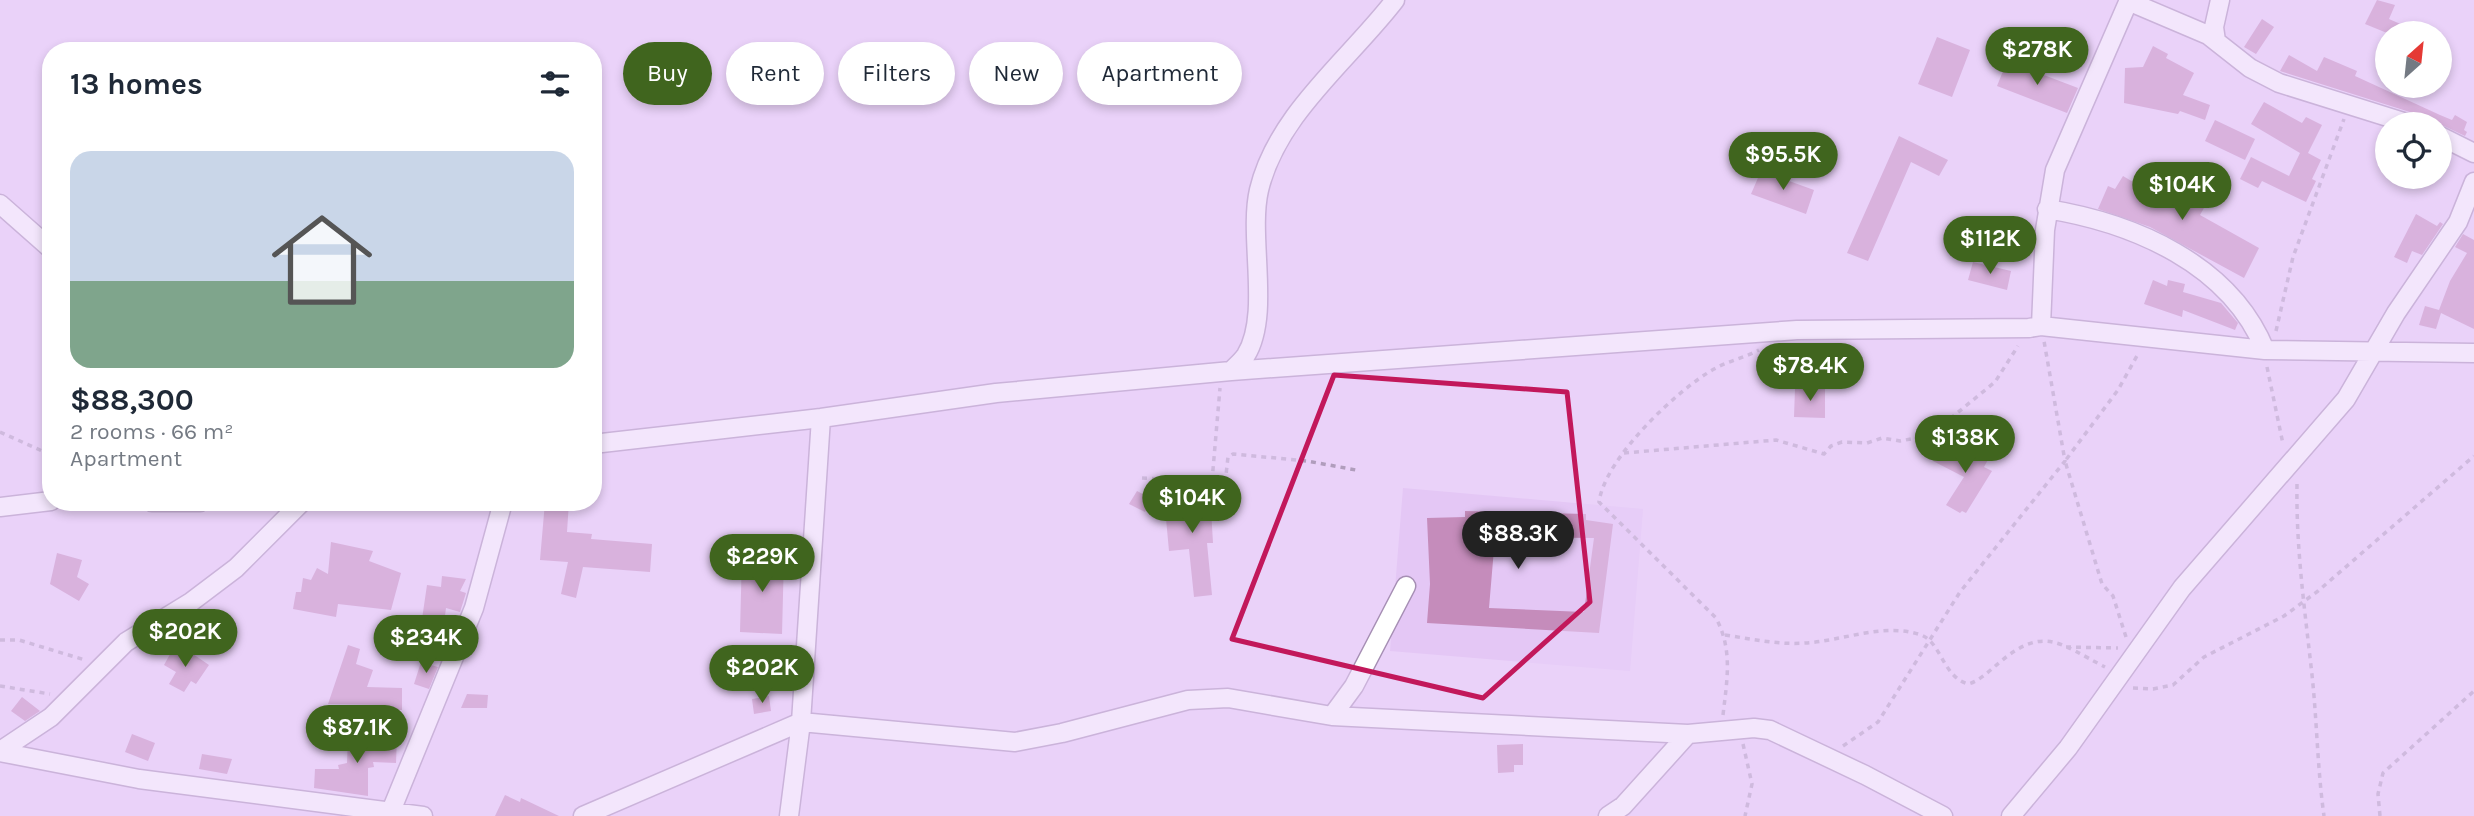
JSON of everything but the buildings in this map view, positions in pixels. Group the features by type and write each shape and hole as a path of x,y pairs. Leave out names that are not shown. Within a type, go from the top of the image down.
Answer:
{"street":[{"path":"1226,371 1246,355 1253,328 1257,282 1256,217 1264,173 1274,152 1304,106 1395,0"},
{"path":"2216,41 2214,27 2220,0"},
{"path":"2035,327 2047,209 2066,141 2129,1 2176,20 2216,41 2263,76 2291,89 2375,113"},
{"path":"2452,142 2474,153"},
{"path":"2011,816 2068,748 2182,588 2346,399 2458,222 2474,182"},
{"path":"0,204 42,241"},
{"path":"2047,209 2114,224 2200,269 2231,293 2269,350"},
{"path":"602,443 821,418 996,393 1226,371 1797,330 2035,327 2269,350 2474,353"},
{"path":"789,816 801,722 821,418"},
{"path":"0,507 42,502"},
{"path":"0,752 51,717 100,665 126,642 208,591 292,511"},
{"path":"391,811 474,608 501,511"},
{"path":"1332,716 1354,686 1406,586"},
{"path":"583,816 801,722 1015,741 1062,733 1188,700 1228,698 1332,716 1688,734 1770,730 1828,756 1943,816"},
{"path":"1608,816 1623,806 1688,734"},
{"path":"0,752 139,779 423,816"}],"path":[{"path":"2324,816 2295,527 2296,472 2281,438 2268,384 2269,350 2293,257 2349,104"},
{"path":"1624,453 1776,440 1818,454 1842,442 1867,443 1882,438 1892,441 1916,438 1947,421 1995,382 2035,327"},
{"path":"2035,327 2065,461 2102,584 2113,596 2129,646 2093,649 2064,646"},
{"path":"1828,756 1874,726 1985,557 2065,461 2118,390 2147,337"},
{"path":"1745,816 1752,784 1745,749 1729,730 1725,635 1707,608 1599,502 1624,453 1643,427 1689,386 1713,369 1763,348"},
{"path":"1212,482 1226,371"},
{"path":"0,432 42,451"},
{"path":"1142,478 1212,482 1224,480 1228,457 1233,454 1307,461 1356,470"},
{"path":"1725,635 1785,644 1877,632 1900,632 1929,639 1956,678 1968,684 2030,642 2044,639 2064,646 2129,687 2153,689 2173,685 2204,657 2267,626 2303,603 2474,456"},
{"path":"0,640 19,640 100,665"},
{"path":"0,687 69,697"},
{"path":"2380,816 2378,794 2382,773 2474,691"}],"highlighted area":[{"path":"1334,375 1567,392 1590,602 1483,698 1232,639"}],"shaded area":[{"path":"1403,488 1643,509 1630,671 1390,651"}]}
